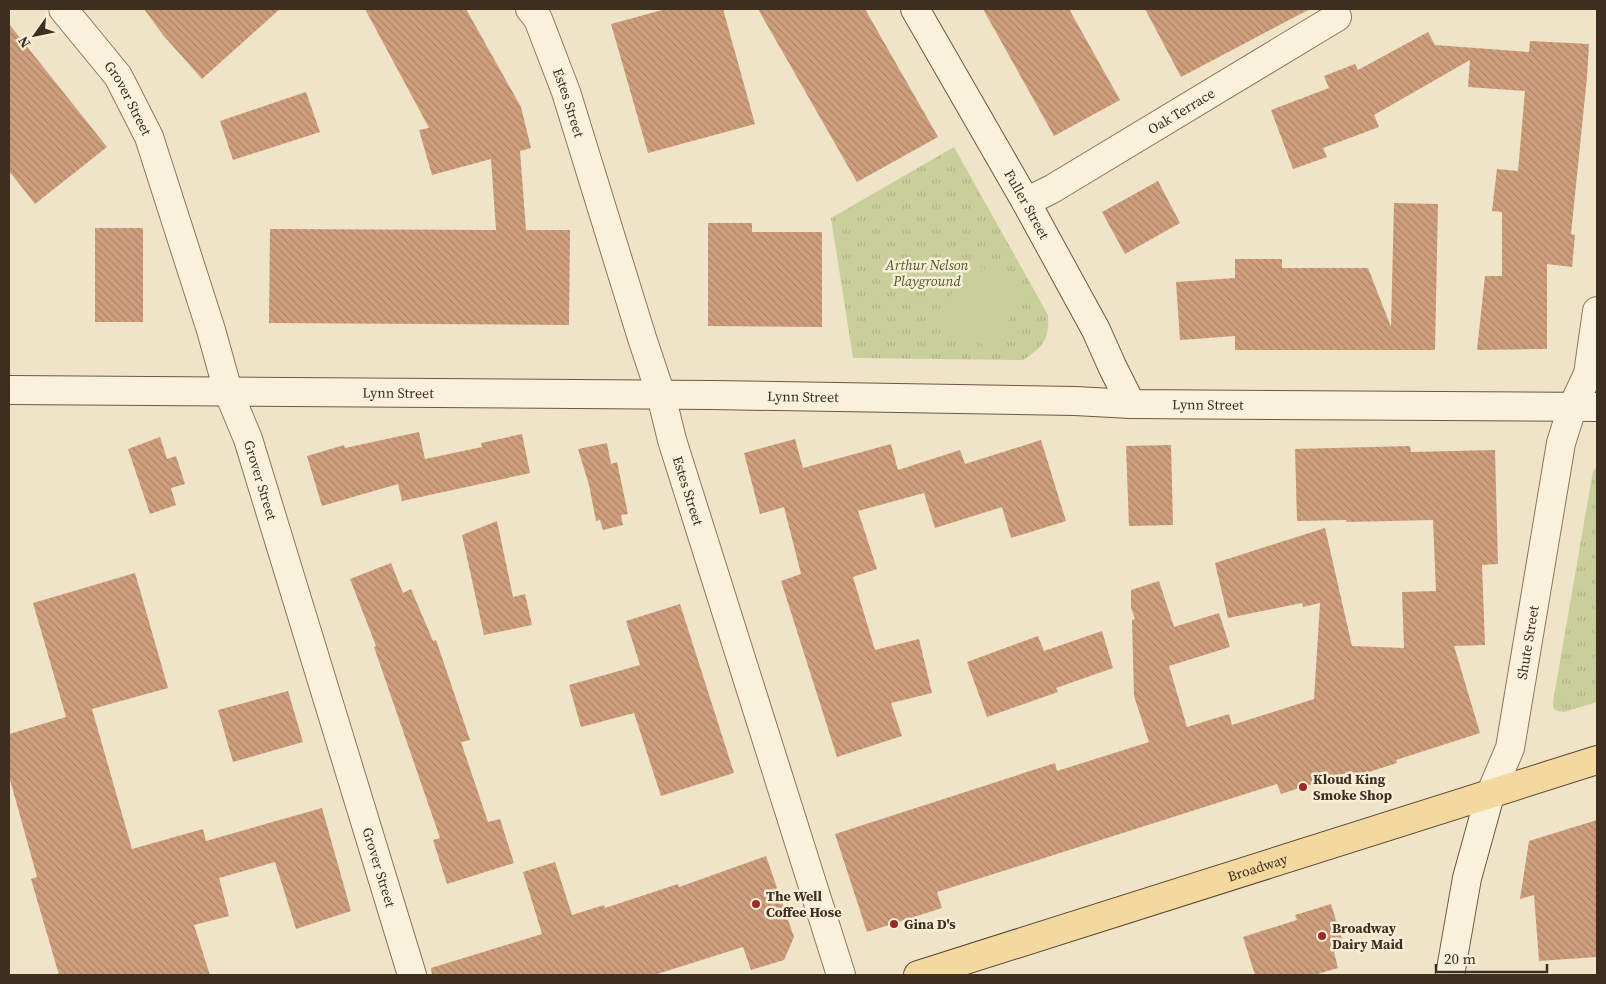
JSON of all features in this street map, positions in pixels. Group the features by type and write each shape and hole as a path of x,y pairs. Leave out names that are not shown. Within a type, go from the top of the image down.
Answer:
{"main road":[{"name":"Broadway","path":"918,975 1597,760"}],"street":[{"name":"Grover Street","path":"63,9 118,76 149,137 211,330 228,391 248,439 412,975"},
{"name":"Estes Street","path":"530,9 538,19 566,92 661,395 672,440 841,975"},
{"name":"Fuller Street","path":"915,9 1026,202 1096,330 1131,404"},
{"name":"Oak Terrace","path":"1026,202 1052,189 1336,17"},
{"name":"Shute Street","path":"1450,975 1467,878 1490,795 1510,748 1560,449 1585,408 1597,311"},
{"name":"Lynn Street","path":"9,390 661,395 1075,401 1131,404 1585,408"}],"green space":[{"name":"Arthur Nelson Playground","path":"954,147 1048,315 1046,337 1040,347 1023,360 853,358 831,218"},
{"path":"970,261 1025,293 991,350 937,319"},
{"path":"1597,467 1597,702 1564,712 1555,710 1553,702 1593,471"}],"building":[{"path":"144,9 280,9 202,79 163,35"},
{"path":"365,9 466,9 521,107 531,148 520,151 526,230 570,230 569,325 269,323 270,229 496,230 491,159 432,175 419,130 429,128"},
{"path":"666,9 723,9 755,124 648,153 611,24"},
{"path":"758,9 865,9 938,137 857,182"},
{"path":"983,9 1069,9 1120,100 1054,136"},
{"path":"1145,9 1310,9 1181,77"},
{"path":"9,24 107,147 35,204 9,171"},
{"path":"1428,32 1435,45 1529,52 1530,41 1589,44 1571,234 1575,235 1572,267 1547,264 1547,349 1477,350 1485,276 1502,276 1502,212 1492,211 1497,169 1518,171 1525,91 1468,87 1470,60 1374,115 1379,127 1323,148 1327,157 1293,169 1271,110 1329,88 1324,76 1355,64 1358,70"},
{"path":"306,92 320,132 233,160 220,121"},
{"path":"1158,181 1180,223 1125,254 1102,212"},
{"path":"1394,203 1438,204 1435,350 1235,350 1235,336 1180,340 1176,282 1235,278 1235,259 1282,259 1282,268 1368,268 1391,327"},
{"path":"708,223 752,223 752,232 822,232 822,327 708,326"},
{"path":"95,228 143,228 143,322 95,322"},
{"path":"419,432 425,459 482,447 481,443 522,434 530,473 402,501 398,484 322,506 307,456 344,445 345,448"},
{"path":"160,437 167,459 176,456 185,484 171,488 176,505 150,514 128,449"},
{"path":"795,439 803,468 891,444 898,470 960,450 965,464 1041,440 1066,521 1011,538 1002,507 935,528 924,493 858,511 877,569 853,577 875,650 919,639 932,693 891,703 902,736 837,757 781,581 801,574 784,507 760,514 744,453"},
{"path":"607,443 611,464 617,462 628,514 621,515 623,525 603,530 600,520 596,521 589,485 578,449"},
{"path":"1171,445 1173,525 1129,526 1126,446"},
{"path":"1410,446 1411,452 1495,450 1498,564 1482,565 1485,645 1454,646 1480,733 1396,760 1397,763 1350,778 1349,772 1281,794 1277,784 937,892 942,908 867,932 835,834 1055,763 1057,771 1149,742 1134,696 1132,620 1135,619 1131,608 1131,590 1159,581 1174,627 1219,613 1230,647 1169,666 1187,727 1229,714 1232,725 1314,699 1320,603 1303,607 1302,603 1228,618 1215,563 1325,528 1352,646 1404,648 1402,592 1436,591 1433,520 1297,521 1295,449"},
{"path":"497,521 513,597 525,594 532,625 484,635 462,535"},
{"path":"391,563 403,593 411,589 433,641 436,640 470,740 461,742 488,822 500,819 514,863 447,884 433,840 440,838 374,647 376,646 350,579"},
{"path":"135,573 168,688 92,709 132,849 203,829 206,841 322,808 351,911 296,929 275,862 219,878 229,916 194,925 210,975 59,975 31,879 37,877 9,776 9,734 66,717 33,603"},
{"path":"680,604 734,773 661,796 634,713 581,727 569,685 640,665 626,621"},
{"path":"1102,631 1113,668 1056,688 1058,692 987,717 967,662 1038,636 1044,651"},
{"path":"288,691 303,742 233,762 218,710"},
{"path":"1597,820 1597,957 1539,961 1534,895 1520,899 1529,841"},
{"path":"766,856 794,937 784,960 751,970 743,947 654,975 432,975 431,968 542,934 523,872 555,862 572,915 604,905 605,908 678,884 679,887"},
{"path":"1331,904 1345,949 1334,952 1338,968 1314,975 1255,975 1243,937 1297,920 1295,915"}],"place":[{"name":"Kloud King Smoke Shop","path":"1303,787"},
{"name":"The Well Coffee Hose","path":"756,904"},
{"name":"Gina D's","path":"894,924"},
{"name":"Broadway Dairy Maid","path":"1322,936"}]}
